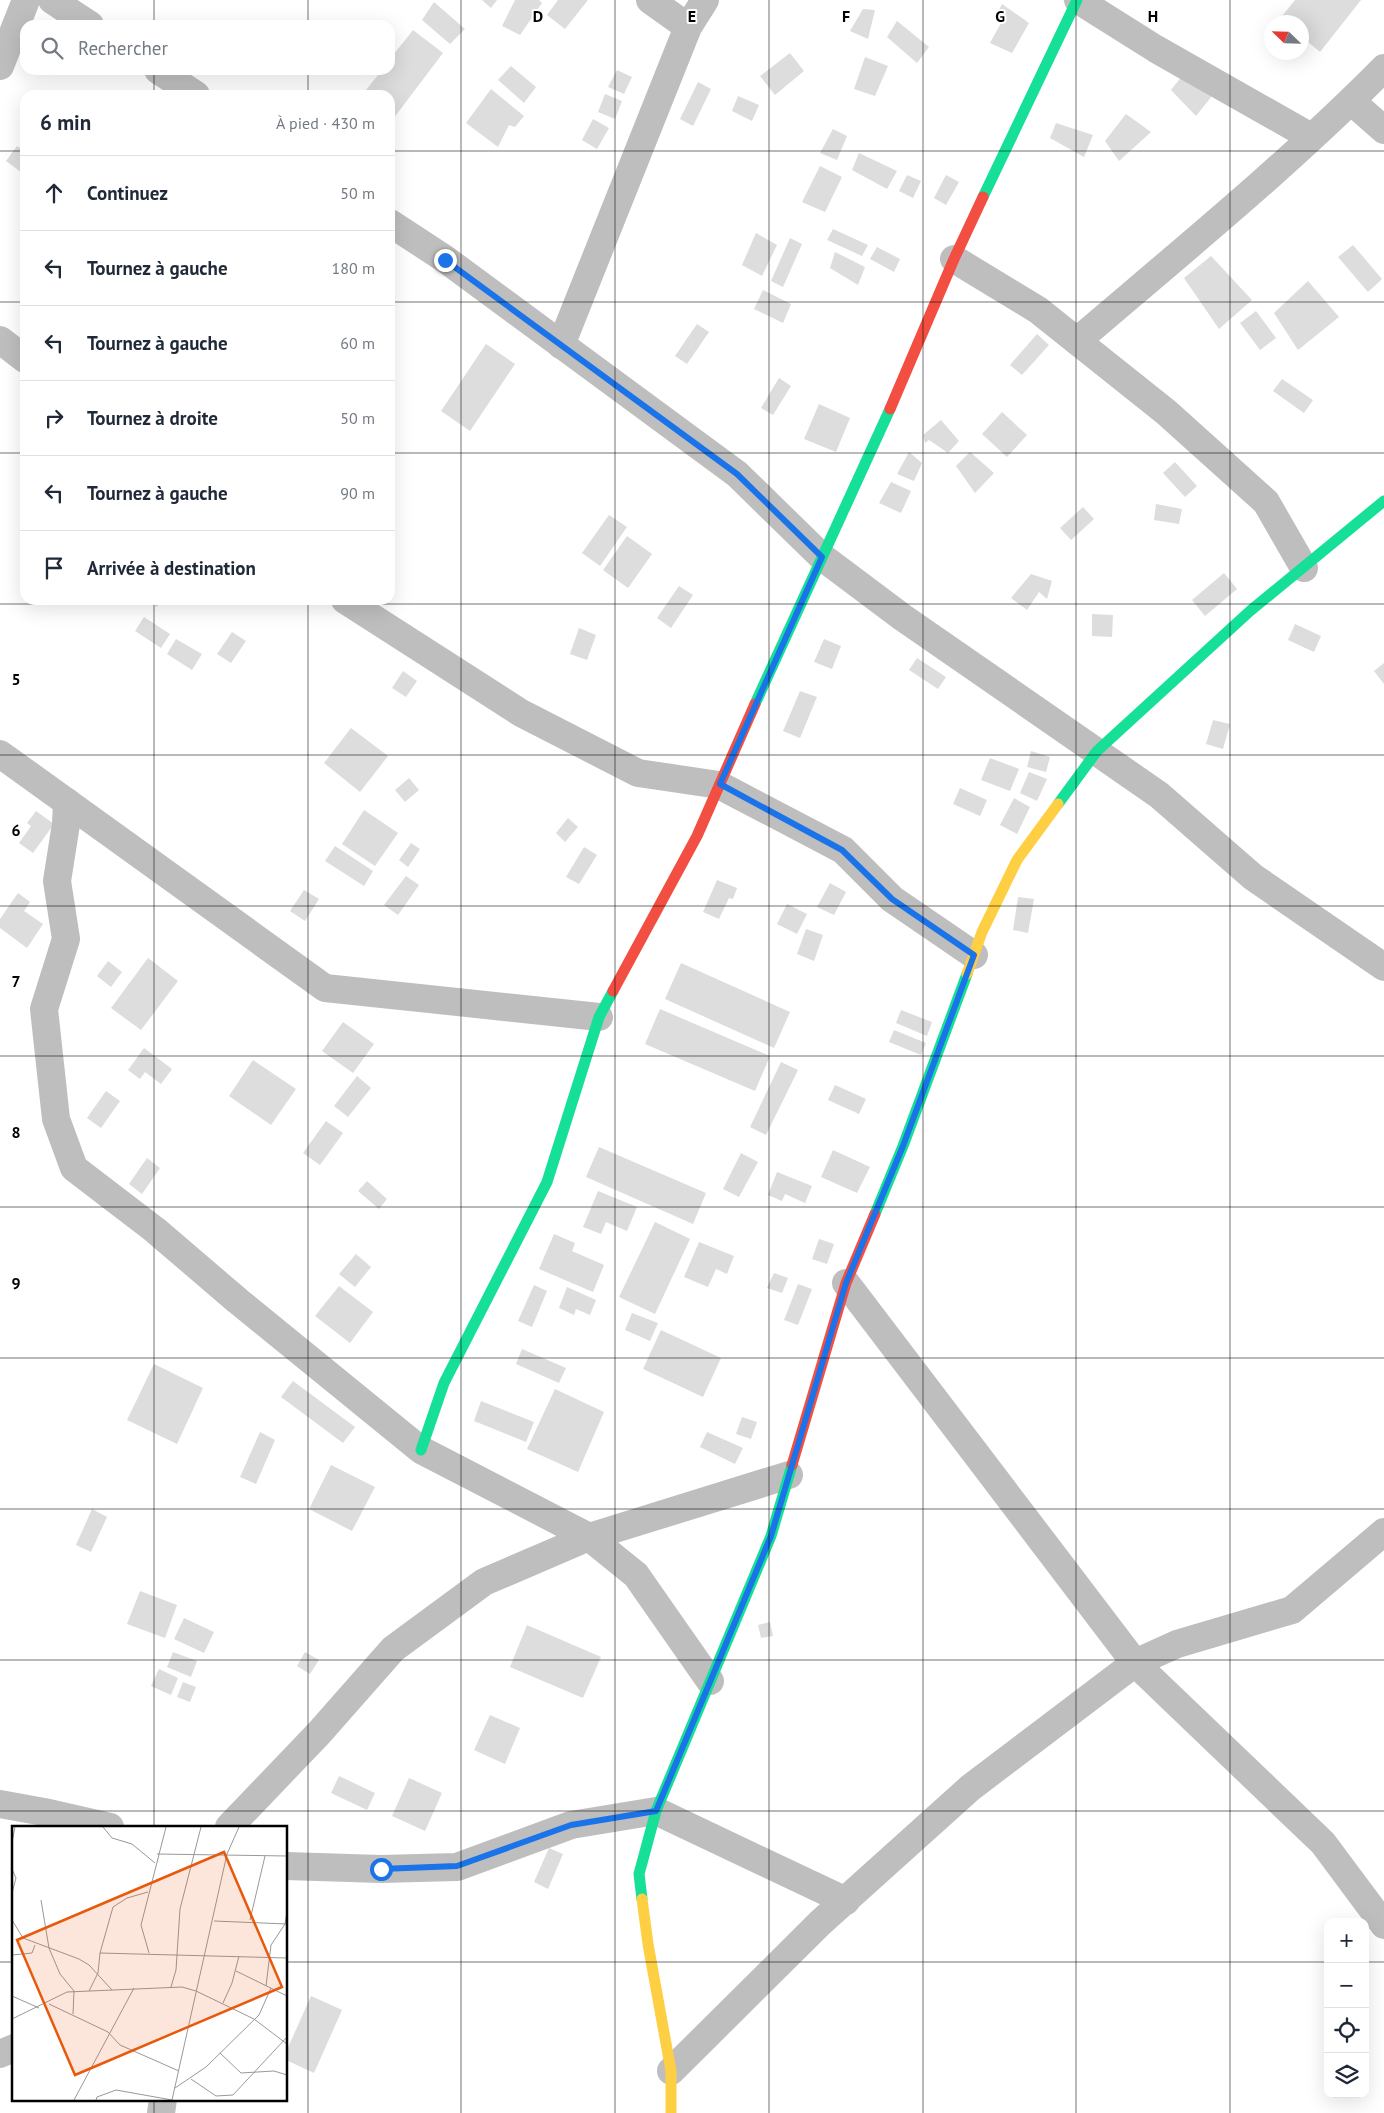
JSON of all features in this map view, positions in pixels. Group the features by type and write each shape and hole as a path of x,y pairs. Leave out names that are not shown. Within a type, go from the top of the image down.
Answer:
{"street":[{"path":"0,66 26,0"},
{"path":"52,0 82,20"},
{"path":"650,0 688,27"},
{"path":"561,345 688,27 705,0"},
{"path":"421,1450 444,1383 547,1182 599,1017 697,836 822,557 871,453 954,259 1077,0 1164,53 1311,137"},
{"path":"1077,341 1242,201 1351,101 1384,68"},
{"path":"166,75 188,90"},
{"path":"1351,101 1384,130"},
{"path":"395,226 445,260 737,474 822,557 902,617 1159,795 1253,877 1384,967"},
{"path":"954,259 1038,310 1166,412 1266,502 1304,568"},
{"path":"0,340 20,355"},
{"path":"672,2113 671,2071 648,1944 639,1874 656,1811 771,1536 846,1283 903,1146 982,932 1017,860 1097,752 1250,611 1384,501"},
{"path":"353,605 520,713 638,773 720,784 842,850 892,899 974,955"},
{"path":"0,754 325,988 599,1017"},
{"path":"67,802 66,824 57,881 66,939 44,1010 56,1119 74,1168 155,1230 238,1302 421,1450 589,1537 636,1575 710,1681"},
{"path":"846,1283 1136,1663 1323,1843 1384,1925"},
{"path":"230,1826 319,1733 393,1649 484,1582 589,1537 789,1475"},
{"path":"671,2071 820,1923 970,1788 1136,1663 1177,1644 1292,1610 1384,1532"},
{"path":"0,1804 106,1826"},
{"path":"288,1866 381,1869 457,1866 571,1825 656,1811 846,1901"},
{"path":"0,2054 12,2049"},
{"path":"161,2113 163,2100"}],"building":[{"path":"482,0 497,0 491,8"},
{"path":"515,0 539,0 542,3 520,35 502,26"},
{"path":"558,0 588,0 565,29 547,15"},
{"path":"1295,0 1361,0 1320,52 1309,43 1309,15 1283,15"},
{"path":"434,2 465,29 450,44 422,20"},
{"path":"1002,4 1029,23 1012,53 990,43 1001,23 995,18"},
{"path":"863,9 875,10 868,39 850,31"},
{"path":"897,21 929,47 917,63 887,37"},
{"path":"413,30 443,53 395,116 395,90 366,90 378,75 395,75 395,53"},
{"path":"790,53 804,71 775,95 760,76"},
{"path":"865,57 888,66 875,96 854,89"},
{"path":"511,66 536,87 524,103 498,80"},
{"path":"617,70 632,77 624,94 608,87"},
{"path":"1182,76 1212,96 1196,116 1171,90"},
{"path":"698,82 711,89 693,126 680,119"},
{"path":"491,89 524,116 515,127 509,125 498,147 466,123"},
{"path":"605,94 622,101 615,119 598,112"},
{"path":"738,96 759,105 752,121 732,111"},
{"path":"1126,114 1151,132 1119,161 1105,141"},
{"path":"593,119 609,128 597,149 582,140"},
{"path":"1056,123 1093,135 1084,157 1050,138"},
{"path":"833,129 847,136 837,160 820,153"},
{"path":"17,146 20,148 20,171 6,161"},
{"path":"859,153 897,171 887,189 852,170"},
{"path":"820,166 842,177 825,212 802,202"},
{"path":"907,175 921,181 913,198 899,191"},
{"path":"946,175 959,182 946,205 934,198"},
{"path":"833,229 868,245 862,256 827,240"},
{"path":"756,233 777,245 762,276 742,265"},
{"path":"790,238 802,244 783,287 771,281"},
{"path":"1353,245 1382,279 1368,292 1338,257"},
{"path":"877,247 900,259 894,272 870,259"},
{"path":"835,252 865,267 858,285 830,268"},
{"path":"1211,256 1252,300 1219,329 1184,278"},
{"path":"1308,281 1339,317 1298,350 1274,313"},
{"path":"763,290 791,304 783,323 754,309"},
{"path":"1256,311 1276,338 1260,350 1240,323"},
{"path":"697,324 709,332 687,364 675,356"},
{"path":"1037,334 1049,345 1022,375 1010,365"},
{"path":"486,344 515,364 470,431 441,411"},
{"path":"779,378 791,386 773,415 761,408"},
{"path":"1282,379 1313,400 1304,413 1273,391"},
{"path":"819,404 850,418 836,452 804,439"},
{"path":"1002,412 1027,435 1007,457 982,434"},
{"path":"941,420 959,441 948,453 929,440 925,443 923,435"},
{"path":"909,452 922,463 914,481 897,474"},
{"path":"970,452 994,473 975,493 956,466"},
{"path":"1175,462 1197,486 1185,497 1163,473"},
{"path":"891,482 911,491 901,513 879,503"},
{"path":"1156,504 1182,509 1179,524 1154,520"},
{"path":"1083,507 1094,519 1071,540 1060,528"},
{"path":"609,515 627,527 600,566 582,553"},
{"path":"627,536 652,554 628,588 603,570"},
{"path":"1224,573 1237,589 1205,616 1192,600"},
{"path":"1031,574 1052,581 1047,599 1039,592 1027,610 1011,598"},
{"path":"679,586 693,595 671,628 657,618"},
{"path":"1092,614 1113,615 1112,637 1092,636"},
{"path":"144,617 170,634 161,648 135,631"},
{"path":"1295,624 1321,636 1314,652 1288,640"},
{"path":"579,628 596,635 587,660 570,654"},
{"path":"232,632 246,641 231,663 217,654"},
{"path":"176,639 202,654 192,670 167,654"},
{"path":"824,639 841,646 832,669 814,662"},
{"path":"917,658 946,677 938,689 909,670"},
{"path":"1384,663 1384,684 1374,671"},
{"path":"403,671 417,681 406,697 392,688"},
{"path":"800,691 817,697 800,738 783,731"},
{"path":"1213,720 1230,724 1223,749 1206,744"},
{"path":"351,728 388,756 360,792 324,763"},
{"path":"1031,751 1050,757 1046,772 1027,767"},
{"path":"990,758 1019,769 1010,791 981,780"},
{"path":"1029,772 1047,779 1037,801 1020,793"},
{"path":"409,778 419,790 405,802 395,790"},
{"path":"960,788 987,800 980,816 953,804"},
{"path":"1014,798 1030,807 1017,834 1000,825"},
{"path":"364,810 398,833 375,866 342,844"},
{"path":"36,811 54,824 33,853 19,843 31,826 27,823"},
{"path":"568,818 578,827 565,842 556,833"},
{"path":"411,843 420,849 408,867 399,860"},
{"path":"335,846 373,871 364,886 325,861"},
{"path":"584,847 597,855 579,884 566,877"},
{"path":"406,876 419,885 398,915 384,905"},
{"path":"717,880 737,888 733,899 729,898 719,919 703,912"},
{"path":"830,883 846,892 834,915 817,907"},
{"path":"304,890 319,899 305,921 290,911"},
{"path":"18,893 30,902 24,911 43,924 27,948 0,928 0,919"},
{"path":"1018,897 1034,899 1028,933 1013,930"},
{"path":"787,904 807,914 797,934 777,924"},
{"path":"806,929 823,935 814,961 797,954"},
{"path":"148,958 178,981 141,1030 111,1008"},
{"path":"108,961 122,972 111,987 97,976"},
{"path":"681,963 790,1012 774,1048 665,999"},
{"path":"660,1009 770,1056 755,1091 645,1044"},
{"path":"901,1010 932,1022 927,1036 896,1023"},
{"path":"343,1022 374,1044 353,1073 322,1051"},
{"path":"894,1030 926,1043 921,1055 889,1042"},
{"path":"144,1048 172,1069 161,1084 145,1072 140,1079 128,1070"},
{"path":"253,1060 296,1089 271,1125 229,1096"},
{"path":"781,1062 798,1070 766,1135 750,1127"},
{"path":"357,1076 371,1088 348,1117 334,1106"},
{"path":"835,1085 866,1099 859,1114 828,1100"},
{"path":"106,1091 120,1101 101,1128 87,1118"},
{"path":"326,1121 343,1133 320,1165 303,1153"},
{"path":"599,1147 706,1193 693,1224 586,1177"},
{"path":"833,1150 870,1167 857,1193 821,1177"},
{"path":"741,1153 758,1162 739,1197 723,1189"},
{"path":"147,1158 160,1168 142,1194 129,1184"},
{"path":"777,1172 812,1186 805,1203 785,1194 782,1201 768,1195"},
{"path":"367,1181 387,1199 379,1209 358,1191"},
{"path":"598,1191 637,1207 627,1231 606,1222 601,1234 583,1227"},
{"path":"655,1222 690,1239 655,1314 619,1297"},
{"path":"554,1234 575,1243 572,1251 604,1265 593,1292 539,1269"},
{"path":"819,1239 834,1244 827,1264 812,1259"},
{"path":"699,1242 734,1256 727,1274 716,1269 708,1287 684,1277"},
{"path":"356,1254 371,1267 355,1287 339,1274"},
{"path":"774,1273 788,1278 782,1293 767,1288"},
{"path":"798,1284 812,1289 798,1325 784,1320"},
{"path":"534,1285 547,1291 532,1327 518,1321"},
{"path":"339,1286 373,1312 350,1343 315,1316"},
{"path":"567,1287 596,1300 590,1315 576,1309 574,1315 559,1308"},
{"path":"632,1313 658,1323 650,1341 625,1330"},
{"path":"661,1330 721,1358 703,1397 643,1369"},
{"path":"522,1349 566,1368 559,1383 516,1364"},
{"path":"154,1364 203,1388 177,1444 127,1420"},
{"path":"293,1381 355,1427 343,1443 281,1397"},
{"path":"555,1389 604,1412 578,1472 527,1449"},
{"path":"481,1401 534,1422 526,1442 474,1421"},
{"path":"742,1417 757,1422 751,1439 736,1434"},
{"path":"260,1432 275,1440 256,1484 240,1477"},
{"path":"707,1432 743,1448 735,1464 700,1447"},
{"path":"331,1465 375,1487 352,1531 309,1509"},
{"path":"92,1509 107,1517 91,1552 76,1545"},
{"path":"140,1591 177,1605 165,1638 127,1624"},
{"path":"184,1618 214,1632 204,1653 174,1639"},
{"path":"770,1622 773,1636 761,1638 758,1625"},
{"path":"527,1625 601,1657 583,1698 510,1667"},
{"path":"173,1652 197,1661 191,1677 167,1667"},
{"path":"305,1652 319,1660 310,1674 297,1666"},
{"path":"159,1669 178,1678 171,1695 151,1686"},
{"path":"183,1682 196,1687 190,1702 177,1697"},
{"path":"490,1715 520,1728 505,1764 474,1750"},
{"path":"339,1776 375,1793 367,1810 331,1793"},
{"path":"409,1778 442,1793 425,1831 392,1816"},
{"path":"549,1848 563,1854 548,1889 534,1882"},
{"path":"311,1996 342,2010 314,2073 288,2061 288,2048"}],"traffic: fast":[{"path":"983,197 1077,0"},
{"path":"755,704 890,409"},
{"path":"1058,804 1097,751 1250,611 1384,501"},
{"path":"875,1214 903,1146 967,974"},
{"path":"421,1450 444,1383 547,1182 599,1017 613,991"},
{"path":"642,1899 639,1874 656,1811 771,1536 792,1465"}],"traffic: slow":[{"path":"967,974 982,932 1017,860 1058,804"},
{"path":"642,1899 648,1944 671,2071 671,2113"}],"traffic: jam":[{"path":"890,409 954,259 983,197"},
{"path":"613,991 697,836 755,704"},
{"path":"792,1465 846,1283 875,1214"}],"route":[{"path":"381,1869 457,1866 571,1825 656,1811 771,1536 846,1283 903,1146 974,955 892,899 842,850 720,784 822,557 737,474 445,260"}]}
